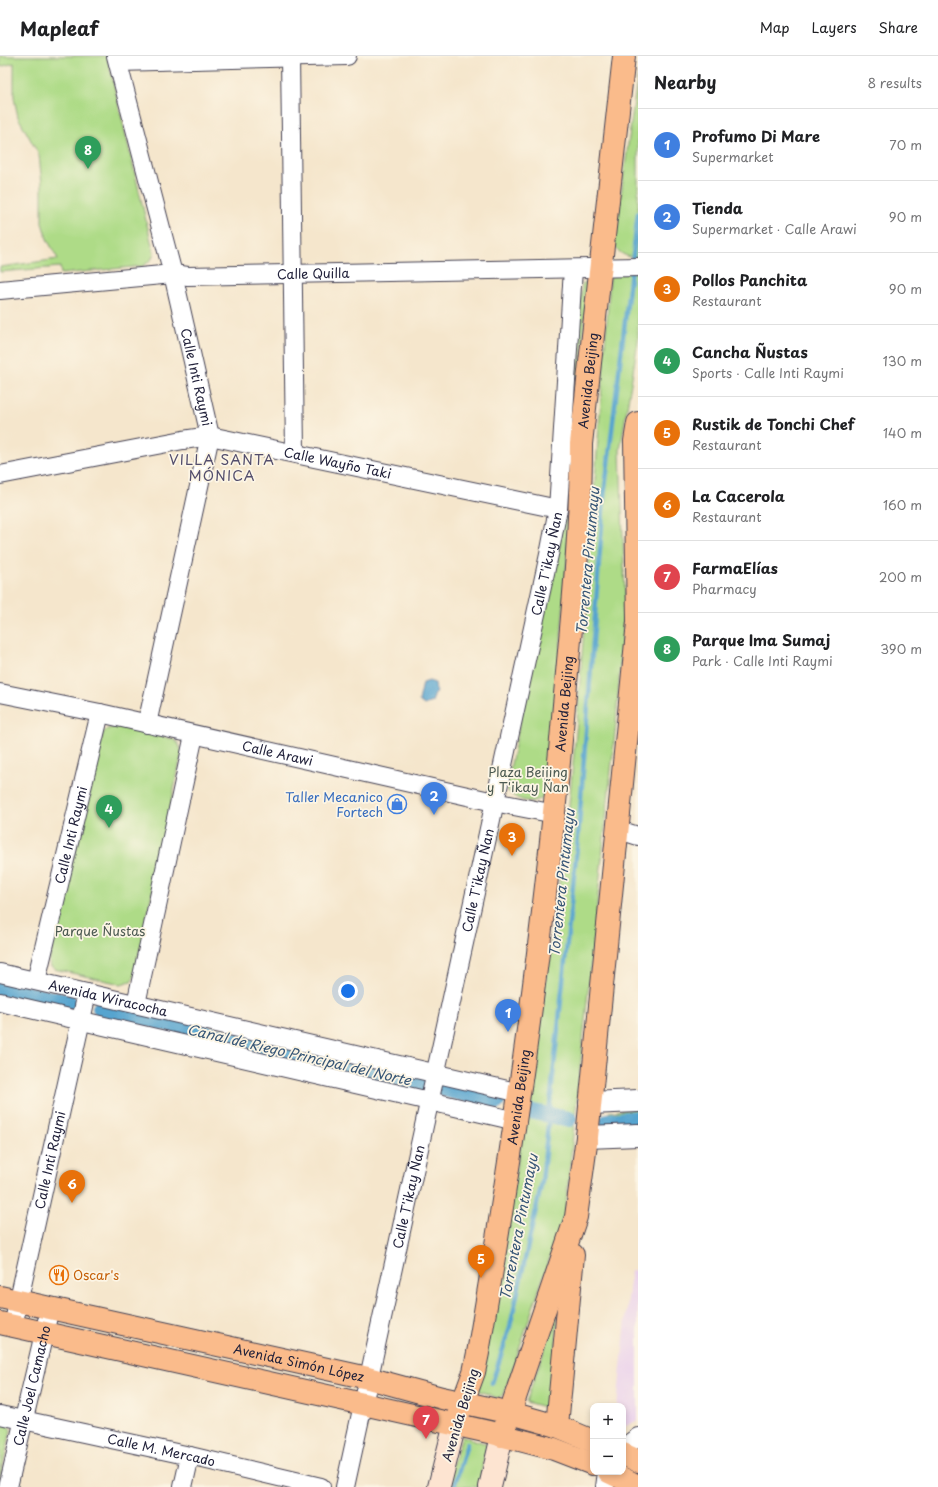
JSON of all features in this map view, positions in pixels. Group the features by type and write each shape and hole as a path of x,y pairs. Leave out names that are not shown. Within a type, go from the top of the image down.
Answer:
{"main road":[{"name":"Avenida Beijing","path":"439,1487 468,1403 478,1353 520,1093 555,814 581,504 581,444 599,267 624,56"},
{"path":"557,1426 576,1217 587,1137 616,829 634,727 638,621 637,477 635,441 638,423"},
{"path":"490,1487 498,1434 505,1412 576,1217"},
{"name":"Avenida Simón López","path":"9,1299 368,1378 557,1426 590,1440"},
{"name":"Avenida Simón López","path":"7,1325 498,1434 554,1449 590,1463"},
{"path":"626,1455 638,1461"},
{"path":"614,1475 638,1486"}],"street":[{"path":"117,59 347,56"},
{"path":"290,57 296,453"},
{"name":"Calle Inti Raymi","path":"117,59 173,274 210,436 147,724"},
{"name":"Calle Quilla","path":"0,290 173,274 188,276 293,275 634,267"},
{"name":"Calle T'ikay Ñan","path":"345,1487 558,509 573,269"},
{"name":"Calle Wayño Taki","path":"0,475 210,436 558,509"},
{"name":"Calle Arawi","path":"0,693 100,713 494,802 555,814"},
{"name":"Calle Inti Raymi","path":"36,982 100,713"},
{"path":"136,1004 194,735"},
{"path":"616,829 638,836"},
{"name":"Avenida Wiracocha","path":"0,973 435,1075 520,1093"},
{"name":"Calle Inti Raymi","path":"7,1325 9,1299 87,993"},
{"name":"Avenida Wiracocha","path":"0,1002 81,1019 516,1121"},
{"path":"590,1103 638,1100"},
{"path":"587,1137 638,1135"},
{"name":"Calle Joel Camacho","path":"8,1487 50,1308"},
{"name":"Calle M. Mercado","path":"0,1415 190,1456 322,1487"},
{"path":"626,1446 638,1437"},
{"path":"183,1487 190,1456"},
{"path":"605,1487 607,1475"}],"shaded area":[{"path":"631,1270 638,1271 638,1420 626,1426 626,1403 617,1403"}],"green space":[{"path":"0,56 107,56 154,254 151,260 143,266 61,274 60,267 0,272 0,267 58,259 47,239 42,223 42,184 39,155 18,117 14,98 14,63 0,67"},
{"path":"638,73 637,258 630,257 618,251 614,245"},
{"path":"638,272 638,341 620,450 625,595 616,723 565,1212 504,1394 498,1398 477,1390 531,1086 567,826 577,722 610,279 614,275"},
{"name":"Plaza Beijing y T'ikay Ñan","path":"585,282 587,285 560,653 546,794 537,800 525,801 514,796 506,788 563,518 582,284"},
{"name":"Parque Ñustas","path":"118,726 173,739 178,743 182,752 134,977 131,981 121,984 54,969 50,966 49,961 103,733 107,729"},
{"path":"638,1108 638,1114 608,1115 609,1112"},
{"path":"558,1312 552,1409 526,1402"},
{"path":"3,1423 7,1424 11,1430 0,1479 0,1426"},
{"path":"462,1436 487,1444 478,1487 445,1487"}],"water":[{"path":"429,681 435,683 436,691 432,702 424,705 419,701 423,683"}],"waterway":[{"name":"Torrentera Pintumayu","path":"632,264 638,213"},
{"name":"Torrentera Pintumayu","path":"492,1383 510,1327 542,1182 578,837 604,497 631,271"},
{"name":"Canal de Riego Principal del Norte","path":"0,988 69,1002"},
{"name":"Canal de Riego Principal del Norte","path":"100,1008 497,1102"},
{"name":"Torrentera Pintumayu","path":"534,1112 569,1119"},
{"name":"Canal de Riego Principal del Norte","path":"608,1121 638,1118"},
{"name":"Torrentera Pintumayu","path":"454,1487 467,1444"}],"place":[{"name":"Parque Ima Sumaj","path":"88,169"},
{"name":"Taller Mecanico Fortech","path":"397,804"},
{"name":"Tienda","path":"434,815"},
{"name":"Cancha Ñustas","path":"109,828"},
{"name":"Pollos Panchita","path":"512,856"},
{"name":"Profumo Di Mare","path":"508,1032"},
{"name":"La Cacerola","path":"72,1203"},
{"name":"Oscar's","path":"59,1275"},
{"name":"Rustik de Tonchi Chef","path":"481,1278"},
{"name":"FarmaElías","path":"426,1439"}],"district":[{"name":"VILLA SANTA MÓNICA","path":"222,468"}]}
